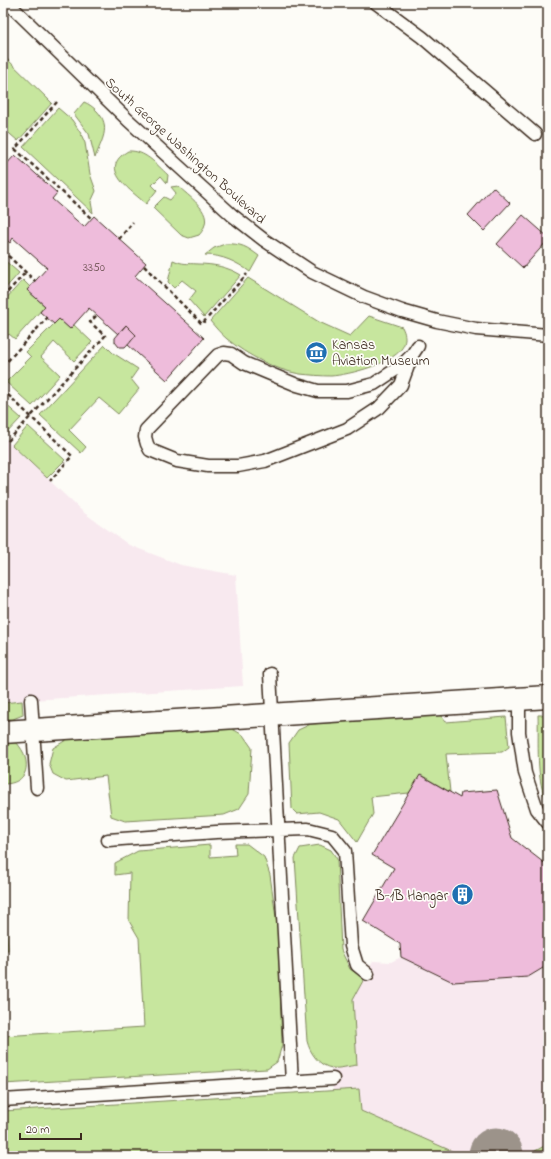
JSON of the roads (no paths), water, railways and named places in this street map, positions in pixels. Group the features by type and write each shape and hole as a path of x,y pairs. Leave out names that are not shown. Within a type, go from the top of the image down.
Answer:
{"street":[{"path":"3,732 548,697"}],"lane":[{"name":"South George Washington Boulevard","path":"8,3 123,115 232,215 264,240 312,272 364,297 437,322 476,329 548,335"},
{"path":"376,3 422,37 535,134"},
{"path":"415,350 401,385 379,408 347,429 264,461 238,466 208,466 177,461 150,450 146,444 146,430 218,355 224,353 231,354 244,363 297,385 318,391 347,391 374,384 401,366 415,350"},
{"path":"270,674 292,1082"},
{"path":"519,699 519,732 525,773 537,809 548,823"},
{"path":"31,700 38,788"},
{"path":"108,840 216,832 308,829 332,835 345,851 351,946 357,965 368,974"},
{"path":"3,1100 333,1079"}],"place":[{"name":"Kansas Aviation Museum","path":"316,352"},
{"name":"B-1B Hangar","path":"463,895"}]}
